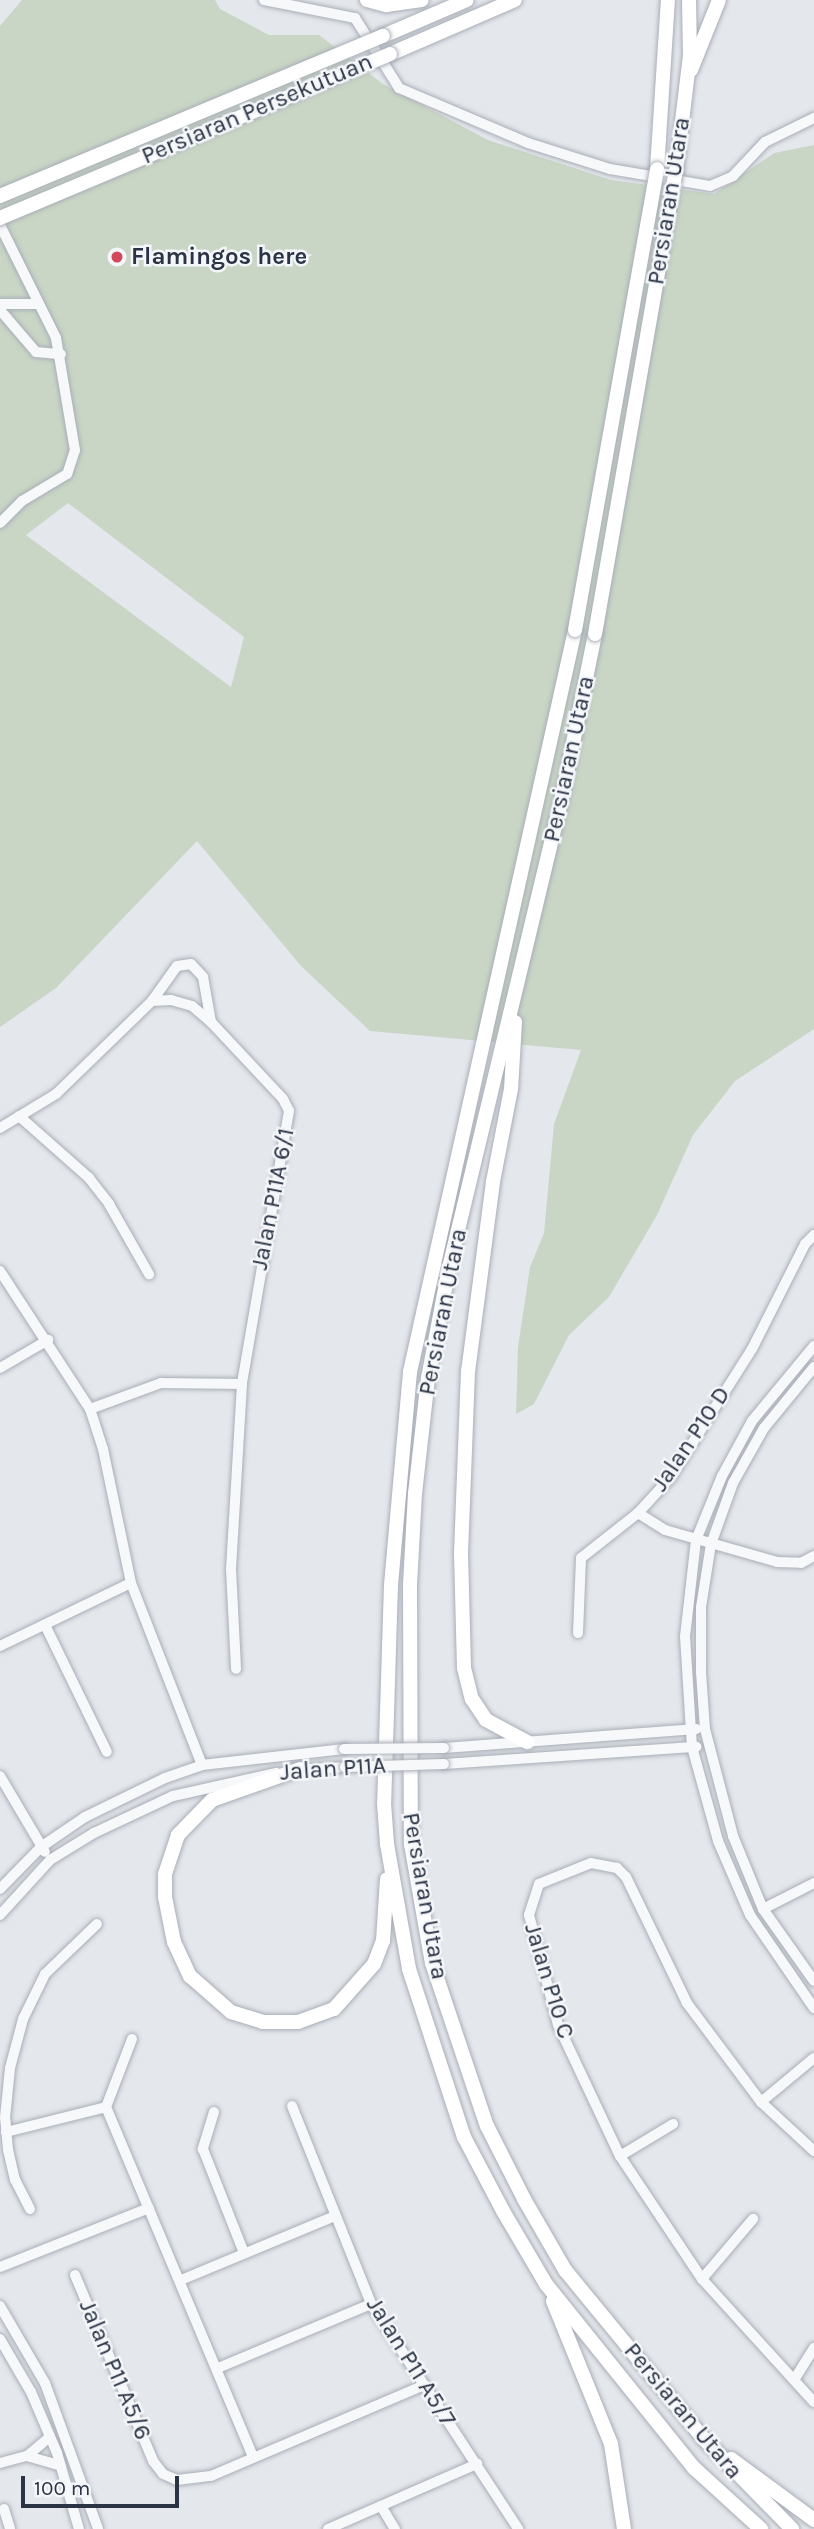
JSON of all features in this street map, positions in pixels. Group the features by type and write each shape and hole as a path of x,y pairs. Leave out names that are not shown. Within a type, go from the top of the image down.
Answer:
{"main road":[{"path":"367,0 386,5 422,0"},
{"name":"Persiaran Persekutuan","path":"0,197 467,0"},
{"name":"Persiaran Persekutuan","path":"0,218 515,0"},
{"name":"Persiaran Utara","path":"668,0 657,169 575,630 410,1372 391,1585 384,1803 387,1844 409,1969 464,2137 546,2284 694,2468 761,2529"},
{"name":"Persiaran Utara","path":"689,0 688,76 676,172 595,634 517,986 449,1268 421,1434 410,1586 411,1844 432,1963 487,2126 565,2270 704,2439 792,2529"},
{"path":"688,76 719,0"},
{"path":"517,986 511,1089 493,1182 468,1371 461,1553 464,1668 472,1699 486,1720 527,1742"},
{"path":"300,1769 212,1800 191,1817 169,1856 165,1897 174,1942 190,1976 216,2002 248,2019 282,2024 314,2018 347,1998 374,1964 383,1941 387,1844"},
{"path":"546,2284 611,2444 624,2529"},
{"path":"704,2439 814,2520"}],"street":[{"path":"264,0 355,18 399,88 528,142 611,169 710,186 733,176 765,142 814,118"},
{"path":"0,225 61,354 74,463 67,474 22,501 0,523"},
{"path":"0,304 39,304"},
{"path":"0,310 36,352 61,354"},
{"path":"0,1128 56,1094 152,1001 177,966 191,964 203,977 211,1023"},
{"name":"Jalan P11A 6/1","path":"152,1001 182,1001 211,1023 284,1099 289,1111 243,1384 231,1569 236,1669"},
{"path":"19,1116 89,1178 149,1274"},
{"name":"Jalan P10 D","path":"578,1633 580,1558 638,1513 671,1476 744,1360 814,1235"},
{"path":"0,1270 48,1340 90,1409 103,1449 113,1513 131,1583 202,1765"},
{"path":"0,1368 48,1340"},
{"path":"814,1346 752,1421 722,1476 696,1540 685,1636 692,1747 732,1879 782,1966 814,2008"},
{"path":"814,1367 764,1428 733,1483 711,1544 701,1607 705,1729 733,1836 764,1909 814,1981"},
{"path":"90,1409 161,1383 243,1384"},
{"path":"638,1513 650,1523 696,1540 777,1562 801,1563 814,1556"},
{"path":"0,1646 131,1583"},
{"path":"45,1625 107,1752"},
{"name":"Jalan P11A","path":"0,1889 41,1847 131,1793 202,1765 344,1749 444,1748 705,1729"},
{"name":"Jalan P11A","path":"0,1915 50,1860 94,1833 173,1796 243,1777 300,1769 444,1764 709,1746"},
{"path":"0,1776 50,1860"},
{"name":"Jalan P10 C","path":"814,2151 761,2102 687,2003 626,1877 606,1863 591,1863 539,1884 529,1914 558,2025 620,2156 702,2279 814,2402"},
{"path":"764,1909 814,1883"},
{"path":"30,2209 15,2180 6,2132 10,2068 23,2019 45,1974 97,1924"},
{"path":"132,2039 106,2107 218,2368 253,2457"},
{"path":"761,2102 814,2058"},
{"name":"Jalan P11 A5/7","path":"292,2106 371,2304 518,2529"},
{"path":"6,2132 106,2107"},
{"path":"214,2112 202,2149 244,2253"},
{"path":"620,2156 673,2124"},
{"path":"2,2269 149,2208"},
{"path":"181,2280 335,2216"},
{"path":"702,2279 753,2219"},
{"name":"Jalan P11 A5/6","path":"75,2275 153,2461 163,2474 197,2480 424,2385"},
{"path":"218,2368 371,2304"},
{"path":"0,2306 45,2383 98,2529"},
{"path":"0,2339 50,2437 79,2529"},
{"path":"794,2380 814,2348"},
{"path":"0,2463 27,2456 50,2437"},
{"path":"27,2456 61,2466"},
{"path":"328,2529 477,2464"},
{"path":"381,2506 395,2529"},
{"path":"4,2509 10,2529"}],"green space":[{"path":"22,0 215,0 220,9 269,35 319,35 383,84 488,140 611,180 714,194 774,153 814,145 814,1029 735,1081 693,1135 657,1215 609,1297 569,1335 534,1404 516,1414 518,1347 530,1267 544,1233 554,1124 581,1050 370,1031 301,966 197,841 56,988 0,1027 0,26","holes":["68,503 244,637 231,687 26,535"]}],"place":[{"name":"Flamingos here","path":"117,257"}]}
